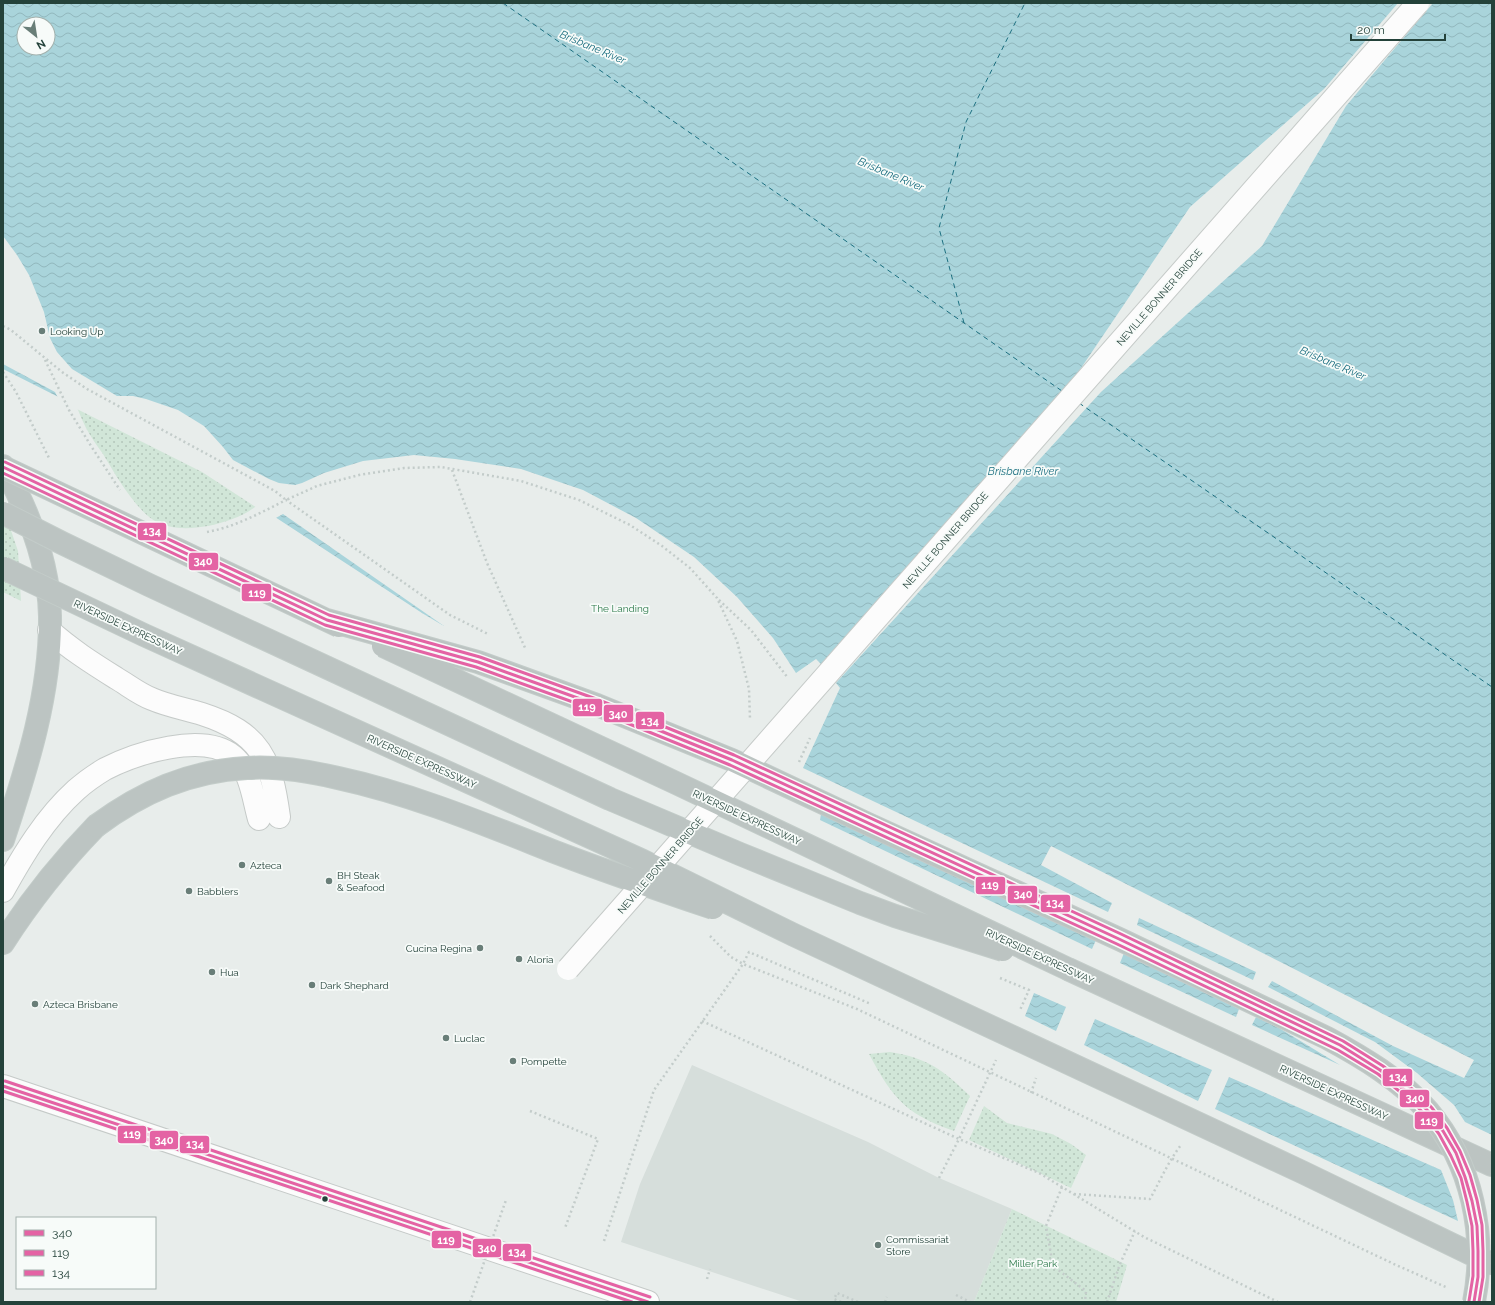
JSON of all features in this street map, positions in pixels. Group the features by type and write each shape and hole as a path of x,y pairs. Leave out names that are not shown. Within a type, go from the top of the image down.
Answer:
{"highway":[{"name":"RIVERSIDE EXPRESSWAY","path":"3,467 326,620 662,776 1070,970 1492,1165"},
{"path":"3,467 26,513 40,554 48,599 49,630 47,664 40,707 27,759 3,840"},
{"path":"3,513 149,585 618,802 867,906 967,940 1070,970"},
{"name":"RIVERSIDE EXPRESSWAY","path":"3,568 151,638 643,861 794,935 1295,1169 1492,1264"},
{"path":"326,620 478,662 604,708 732,760 875,828 1119,939 1327,1038 1380,1070 1423,1106 1442,1131 1454,1152 1473,1200 1476,1216 1479,1245 1478,1277 1474,1302"},
{"path":"3,943 48,880 74,849 96,826 116,811 166,785 186,778 209,773 247,768 295,770 354,781 417,800 606,872 794,935"}],"street":[{"name":"NEVILLE BONNER BRIDGE","path":"568,969 1418,3"},
{"path":"3,891 18,863 60,806 90,779 105,770 143,754 174,747 193,746 212,747 227,752 238,762 269,818 275,790 268,764 257,746 240,730 214,718 166,704 139,693 73,650 49,630"},
{"path":"3,1086 648,1302"}],"path":[{"path":"3,326 11,330 75,382 275,491 286,500"},
{"path":"44,357 69,410 118,489 123,494"},
{"path":"200,533 222,529 254,516 317,486 359,475 404,468 441,467 452,470 470,471 521,481 579,500 630,525 662,546 690,568 717,598 737,641 749,689 750,721"},
{"path":"452,470 487,563 528,654"},
{"path":"604,1241 654,1090 743,964"},
{"path":"702,1020 959,1139 1039,1173 1135,1231 1278,1302"},
{"path":"938,1178 959,1139 997,1057"},
{"path":"530,1111 598,1139 565,1228"},
{"path":"1072,1194 1150,1199 1164,1176 1171,1159 1183,1144"},
{"path":"1062,1188 1046,1226 1054,1266 1086,1291 1085,1302"},
{"path":"470,1302 506,1200"},
{"path":"1107,1302 1120,1264 1135,1231"},
{"path":"707,1279 710,1269"},
{"path":"841,1302 834,1299 837,1293 858,1302"},
{"path":"956,1295 970,1302"},
{"path":"885,1302 887,1297"}],"shaded area":[{"path":"692,1065 868,1142 939,1178 1012,1209 974,1302 803,1302 621,1242 640,1184"}],"green space":[{"path":"70,389 260,503 248,512 236,518 208,526 181,528 168,526 155,521 140,508 119,481 86,428"},
{"path":"3,507 18,551 21,601 3,592"},
{"path":"890,1052 915,1058 934,1066 970,1096 954,1131 920,1116 896,1097 869,1054"},
{"path":"984,1106 1007,1123 1052,1134 1071,1144 1086,1155 1071,1188 969,1140"},
{"name":"Miller Park","path":"1012,1209 1127,1265 1116,1302 974,1302"}],"water":[{"name":"Brisbane River","path":"3,3 1492,3 1492,1254 891,960 587,711 422,613 203,470 3,369"}],"pier":[{"path":"1398,3 1433,3 1346,106 1262,246 1101,392 836,683 840,688 803,768 1108,912 1112,903 1041,865 1051,846 1474,1060 1464,1078 1393,1046 1272,981 1268,987 1375,1042 1417,1073 1454,1105 1465,1122 1492,1135 1492,1256 1163,1100 890,962 703,817 585,712 435,623 444,626 283,514 274,519 202,472 59,400 55,392 3,364 3,236 29,275 44,312 50,338 57,352 72,369 117,396 133,396 178,410 204,426 233,460 269,479 279,483 295,485 324,473 363,461 414,455 455,459 521,469 583,490 636,518 694,557 737,597 773,638 796,673 816,659 821,664 1077,374 1190,207 1324,89","holes":["821,814 1096,940 1092,949 820,820","1139,918 1256,972 1253,980 1137,925","1124,953 1239,1009 1236,1017 1120,963","1034,993 1066,1007 1056,1031 1025,1016","1256,1017 1279,1028 1340,1065 1252,1025","1095,1019 1212,1070 1198,1101 1084,1045","1229,1077 1441,1170 1453,1200 1458,1221 1215,1109"]}],"ferry route":[{"path":"503,3 1062,391"},
{"path":"964,323 939,228 966,122 1025,3"},
{"path":"1079,403 1492,687"}],"transit line":[{"name":"134","path":"5,462 329,615 480,657 599,700 734,755 1121,934 1343,1041 1383,1066 1421,1096 1447,1128 1460,1151 1470,1175 1482,1225 1483,1277 1479,1302"},
{"name":"340","path":"3,467 327,620 478,662 597,705 732,760 1119,939 1340,1045 1380,1070 1417,1100 1428,1111 1443,1131 1456,1153 1472,1201 1477,1226 1478,1277 1474,1302"},
{"name":"119","path":"3,473 325,625 476,667 595,710 730,765 1117,944 1338,1050 1378,1074 1414,1103 1439,1134 1451,1156 1461,1178 1472,1226 1473,1276 1469,1301"},
{"name":"134","path":"5,1081 650,1297"},
{"name":"340","path":"3,1086 648,1302"},
{"name":"119","path":"3,1091 632,1302"}],"place":[{"name":"Looking Up","path":"42,331"},
{"name":"Azteca","path":"242,865"},
{"name":"BH Steak & Seafood","path":"329,881"},
{"name":"Babblers","path":"189,891"},
{"name":"Cucina Regina","path":"480,948"},
{"name":"Aloria","path":"519,959"},
{"name":"Hua","path":"212,972"},
{"name":"Dark Shephard","path":"312,985"},
{"name":"Azteca Brisbane","path":"35,1004"},
{"name":"Luclac","path":"446,1038"},
{"name":"Pompette","path":"513,1061"},
{"name":"Commissariat Store","path":"878,1245"}],"park label":[{"name":"The Landing","path":"620,608"}]}
